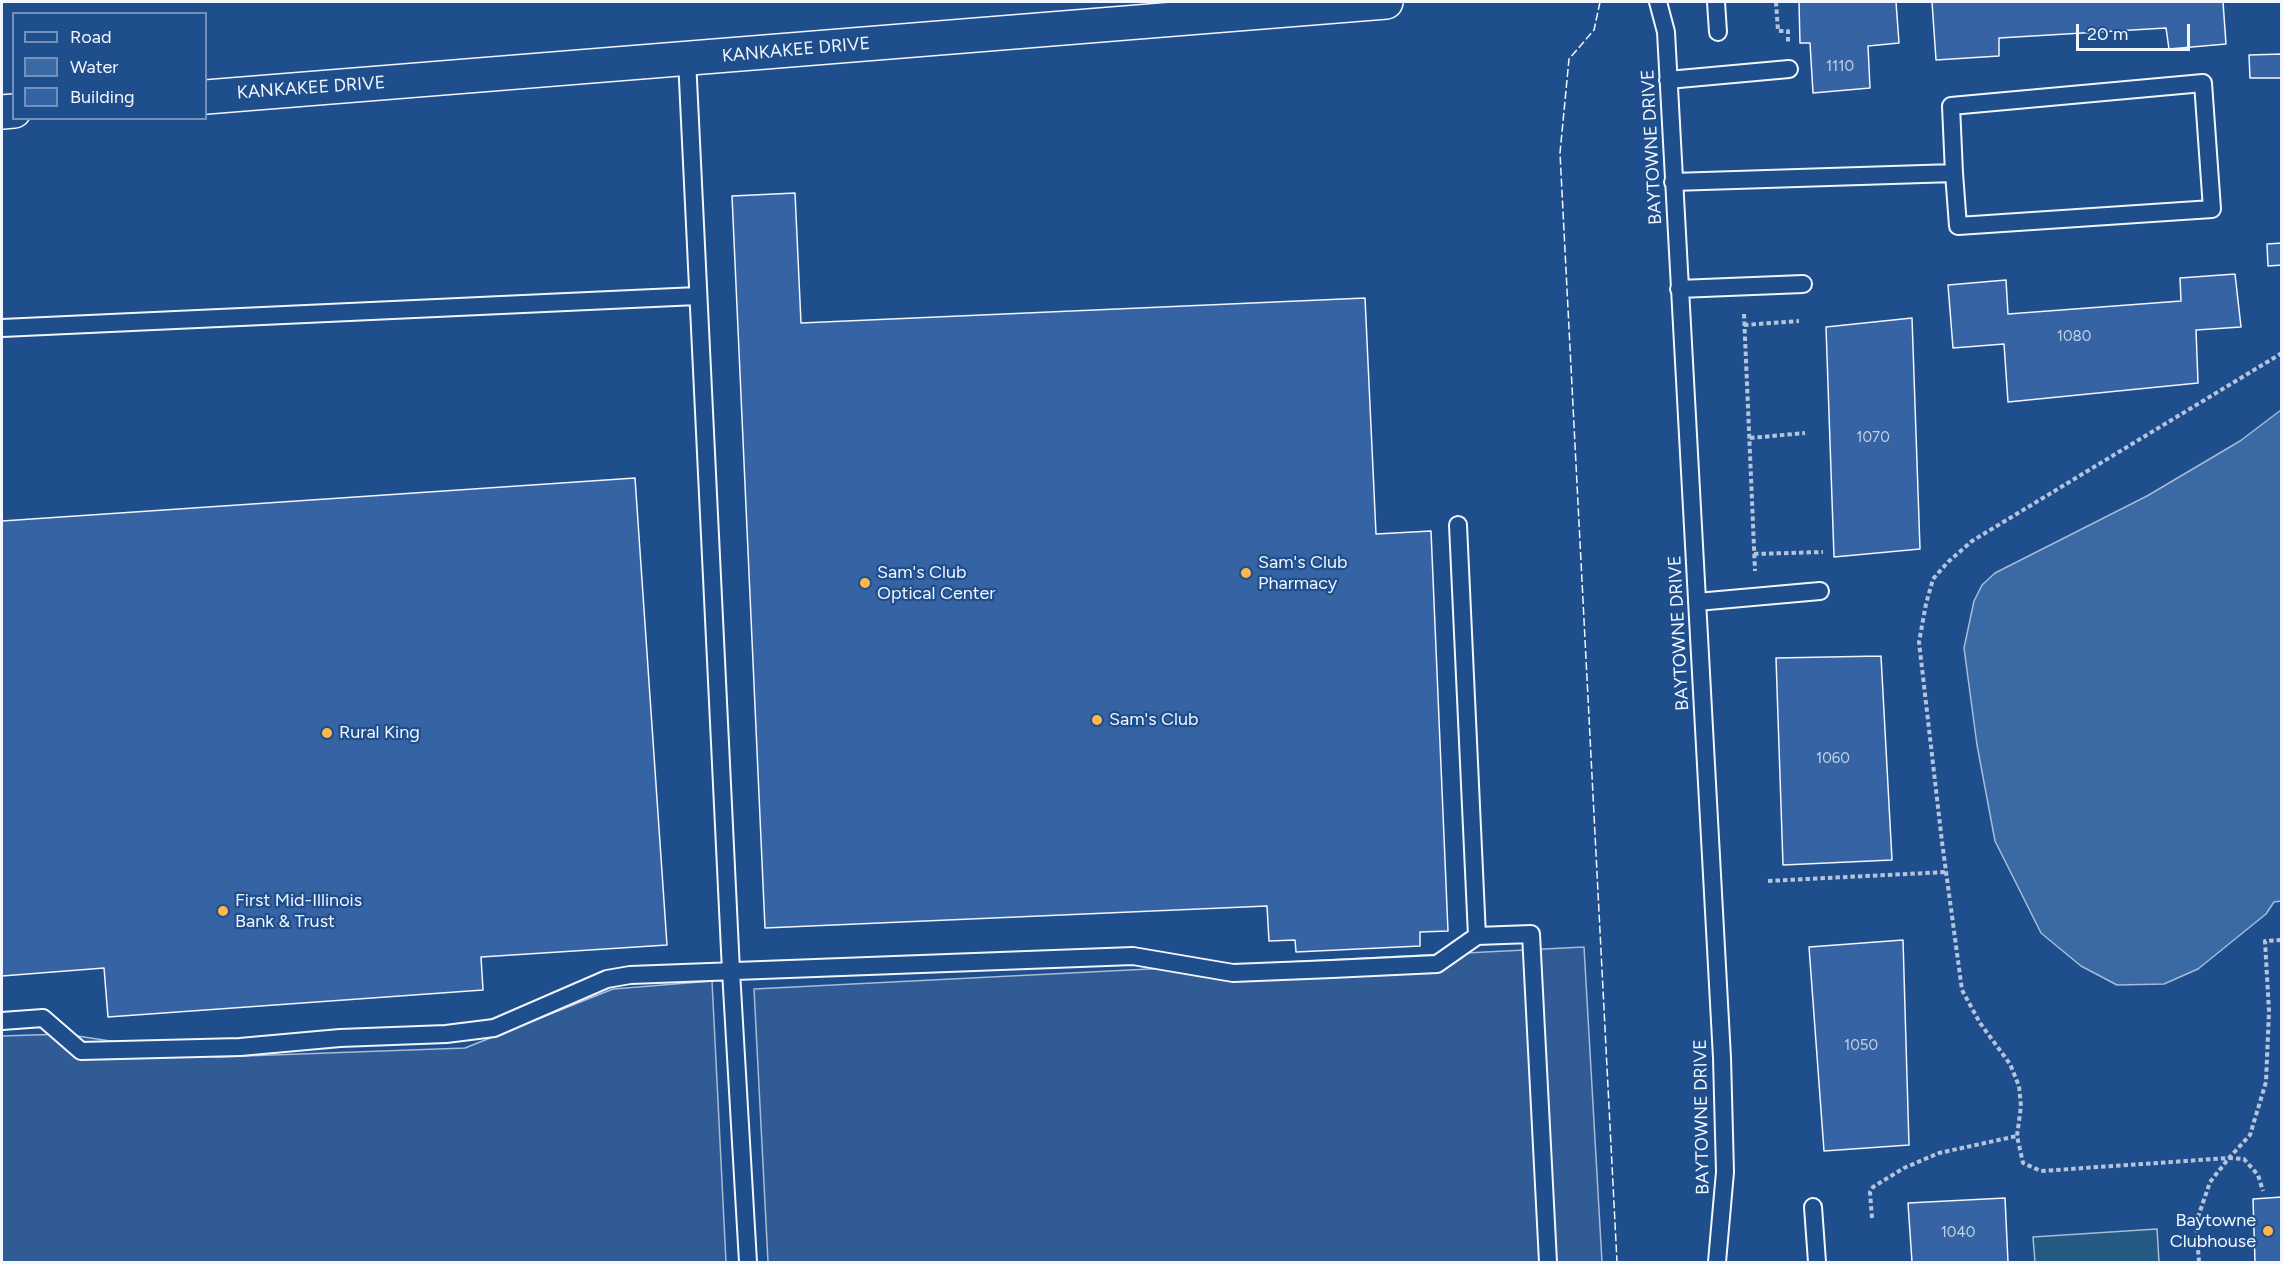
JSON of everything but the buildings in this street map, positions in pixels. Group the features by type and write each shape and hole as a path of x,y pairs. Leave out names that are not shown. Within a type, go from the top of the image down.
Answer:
{"street":[{"name":"KANKAKEE DRIVE","path":"207,97 687,59 1319,4 1386,2"}],"lane":[{"name":"BAYTOWNE DRIVE","path":"1658,2 1666,32 1722,1058 1725,1172 1717,1263"},
{"path":"1716,2 1718,32"},
{"path":"687,59 731,972 748,1263"},
{"path":"1668,80 1789,69"},
{"path":"2203,83 2212,209 1958,226 1954,173 1951,106 2203,83"},
{"path":"1673,183 1954,173"},
{"path":"1679,289 1803,284"},
{"path":"2,328 697,296"},
{"path":"1458,525 1477,936"},
{"path":"1697,602 1820,591"},
{"path":"2,1021 43,1018 81,1051 240,1047 340,1038 446,1034 494,1028 607,979 630,975 1133,956 1233,973 1437,964 1477,936 1531,934 1548,1263"},
{"path":"1813,1207 1817,1263"}],"path":[{"path":"1776,2 1778,32 1788,31 1789,69"},
{"path":"1743,287 1756,597"},
{"path":"1744,325 1799,321"},
{"path":"2263,1191 2258,1175 2244,1159 2229,1158 2041,1171 2023,1163 2017,1136 2021,1106 2019,1086 2010,1064 1980,1023 1962,990 1919,642 1933,579 1972,541 2282,353"},
{"path":"1750,438 1805,433"},
{"path":"1754,554 1823,552"},
{"path":"1768,881 1946,872"},
{"path":"2199,1263 2196,1222 2210,1182 2250,1135 2266,1082 2269,1011 2265,941 2282,940"},
{"path":"1872,1218 1870,1192 1873,1186 1904,1168 1939,1153 2017,1136"}],"shaded area":[{"path":"1584,947 1602,1262 768,1262 754,989"},
{"path":"712,981 726,1262 2,1262 2,1036 64,1034 217,1057 465,1048 613,989"},
{"path":"2157,1229 2159,1262 2035,1262 2033,1237"}],"water":[{"path":"2281,410 2281,901 2274,902 2266,914 2198,969 2164,984 2117,985 2081,966 2041,933 1995,841 1977,745 1964,648 1974,601 1982,585 1995,573 2147,496 2240,441"}],"fence":[{"path":"1600,2 1594,30 1569,59 1560,153 1617,1262"}],"place":[{"name":"Sam's Club Pharmacy","path":"1246,573"},
{"name":"Sam's Club Optical Center","path":"865,583"},
{"name":"Sam's Club","path":"1097,720"},
{"name":"Rural King","path":"327,733"},
{"name":"First Mid-Illinois Bank & Trust","path":"223,911"},
{"name":"Baytowne Clubhouse","path":"2268,1231"}]}
